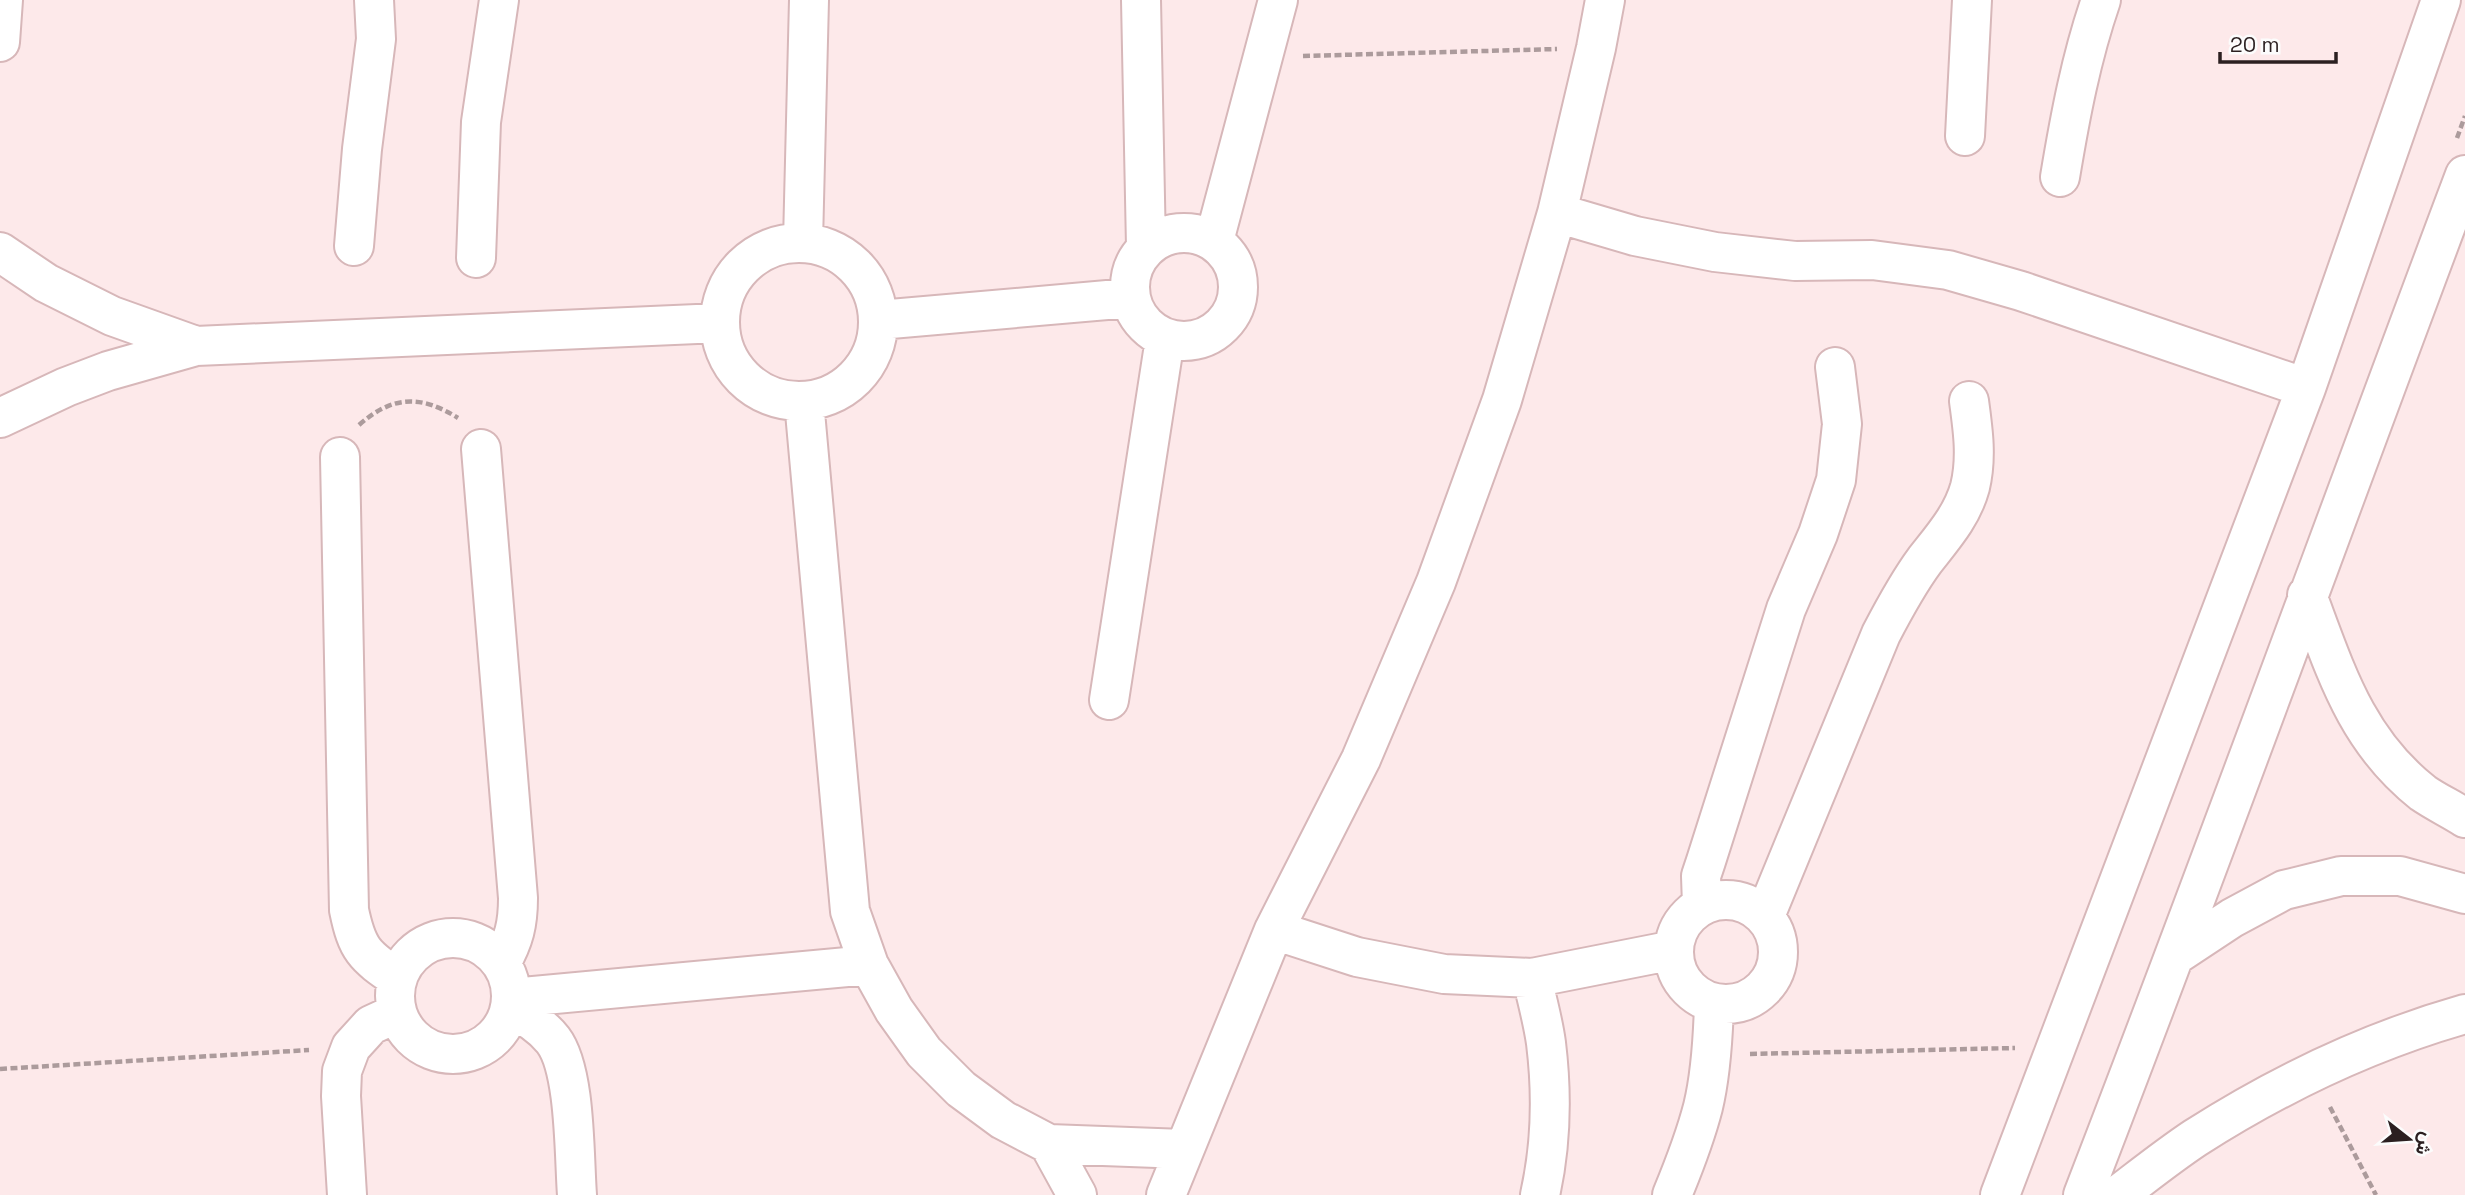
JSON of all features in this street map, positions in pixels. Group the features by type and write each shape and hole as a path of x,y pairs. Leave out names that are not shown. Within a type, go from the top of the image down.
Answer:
{"street":[{"path":"0,42 3,0"},
{"path":"354,246 362,149 376,39 374,0"},
{"path":"475,258 481,122 499,0"},
{"path":"803,242 808,0"},
{"path":"1142,0 1146,247"},
{"path":"1214,241 1278,0"},
{"path":"1166,1195 1274,930 1361,759 1436,582 1502,400 1557,213 1605,0"},
{"path":"1965,136 1972,0"},
{"path":"2060,177 2072,105 2101,0"},
{"path":"2000,1195 2306,388 2441,0"},
{"path":"2083,1195 2176,955 2307,595 2465,175"},
{"path":"1557,213 1635,236 1715,252 1795,261 1872,260 1948,270 2021,291 2306,388"},
{"path":"1191,233 1214,241 1230,257 1238,278 1237,301 1227,321 1210,336 1188,342 1165,339 1143,323 1130,298 1132,271 1146,247 1167,235 1191,233"},
{"path":"803,242 831,248 856,265 873,291 879,320 869,359 842,389 804,401 779,399 755,388 746,380 737,371 724,348 720,323 726,291 744,264 771,247 803,242"},
{"path":"0,252 46,283 112,316 196,346"},
{"path":"879,320 1130,298"},
{"path":"0,418 55,391 108,371 196,346 720,323"},
{"path":"1109,700 1165,339"},
{"path":"1702,905 1700,891 1703,868 1786,609 1818,534 1836,480 1842,424 1835,367"},
{"path":"804,401 850,911 869,965 894,1010 924,1052 961,1089 1003,1120 1049,1144 1184,1149"},
{"path":"1765,916 1881,634 1901,596 1952,528 1969,488 1975,444 1969,401"},
{"path":"340,457 349,910 355,937 397,995 405,1029 419,1043 436,1052 455,1054 474,1050 491,1040 503,1025 518,920 481,449"},
{"path":"2307,595 2351,708 2383,755 2424,793 2465,817"},
{"path":"2176,955 2232,918 2284,890 2341,876 2400,876 2465,894"},
{"path":"1718,900 1751,906 1765,916 1774,930 1778,962 1772,978 1762,991 1748,1000 1732,1005 1714,1004 1689,990 1680,979 1674,950 1676,936 1691,913 1702,905 1718,900"},
{"path":"1274,930 1357,957 1444,974 1532,978 1674,950"},
{"path":"347,1195 342,1071 352,1047 397,995 408,958 424,944 445,937 467,938 486,947 508,990 555,1042 567,1068 578,1195"},
{"path":"508,990 869,965"},
{"path":"1532,978 1546,1042 1550,1107 1545,1172 1540,1195"},
{"path":"1672,1195 1689,1153 1703,1105 1712,1055 1714,1004"},
{"path":"2118,1195 2195,1138 2311,1072 2423,1026 2465,1014"},
{"path":"1049,1144 1077,1195"}],"path":[{"path":"1262,57 1596,48"},
{"path":"340,457 354,429 377,409 408,401 439,406 465,422 481,449"},
{"path":"0,1069 352,1047"},
{"path":"1712,1055 2057,1047"},
{"path":"2311,1072 2376,1195"}]}
